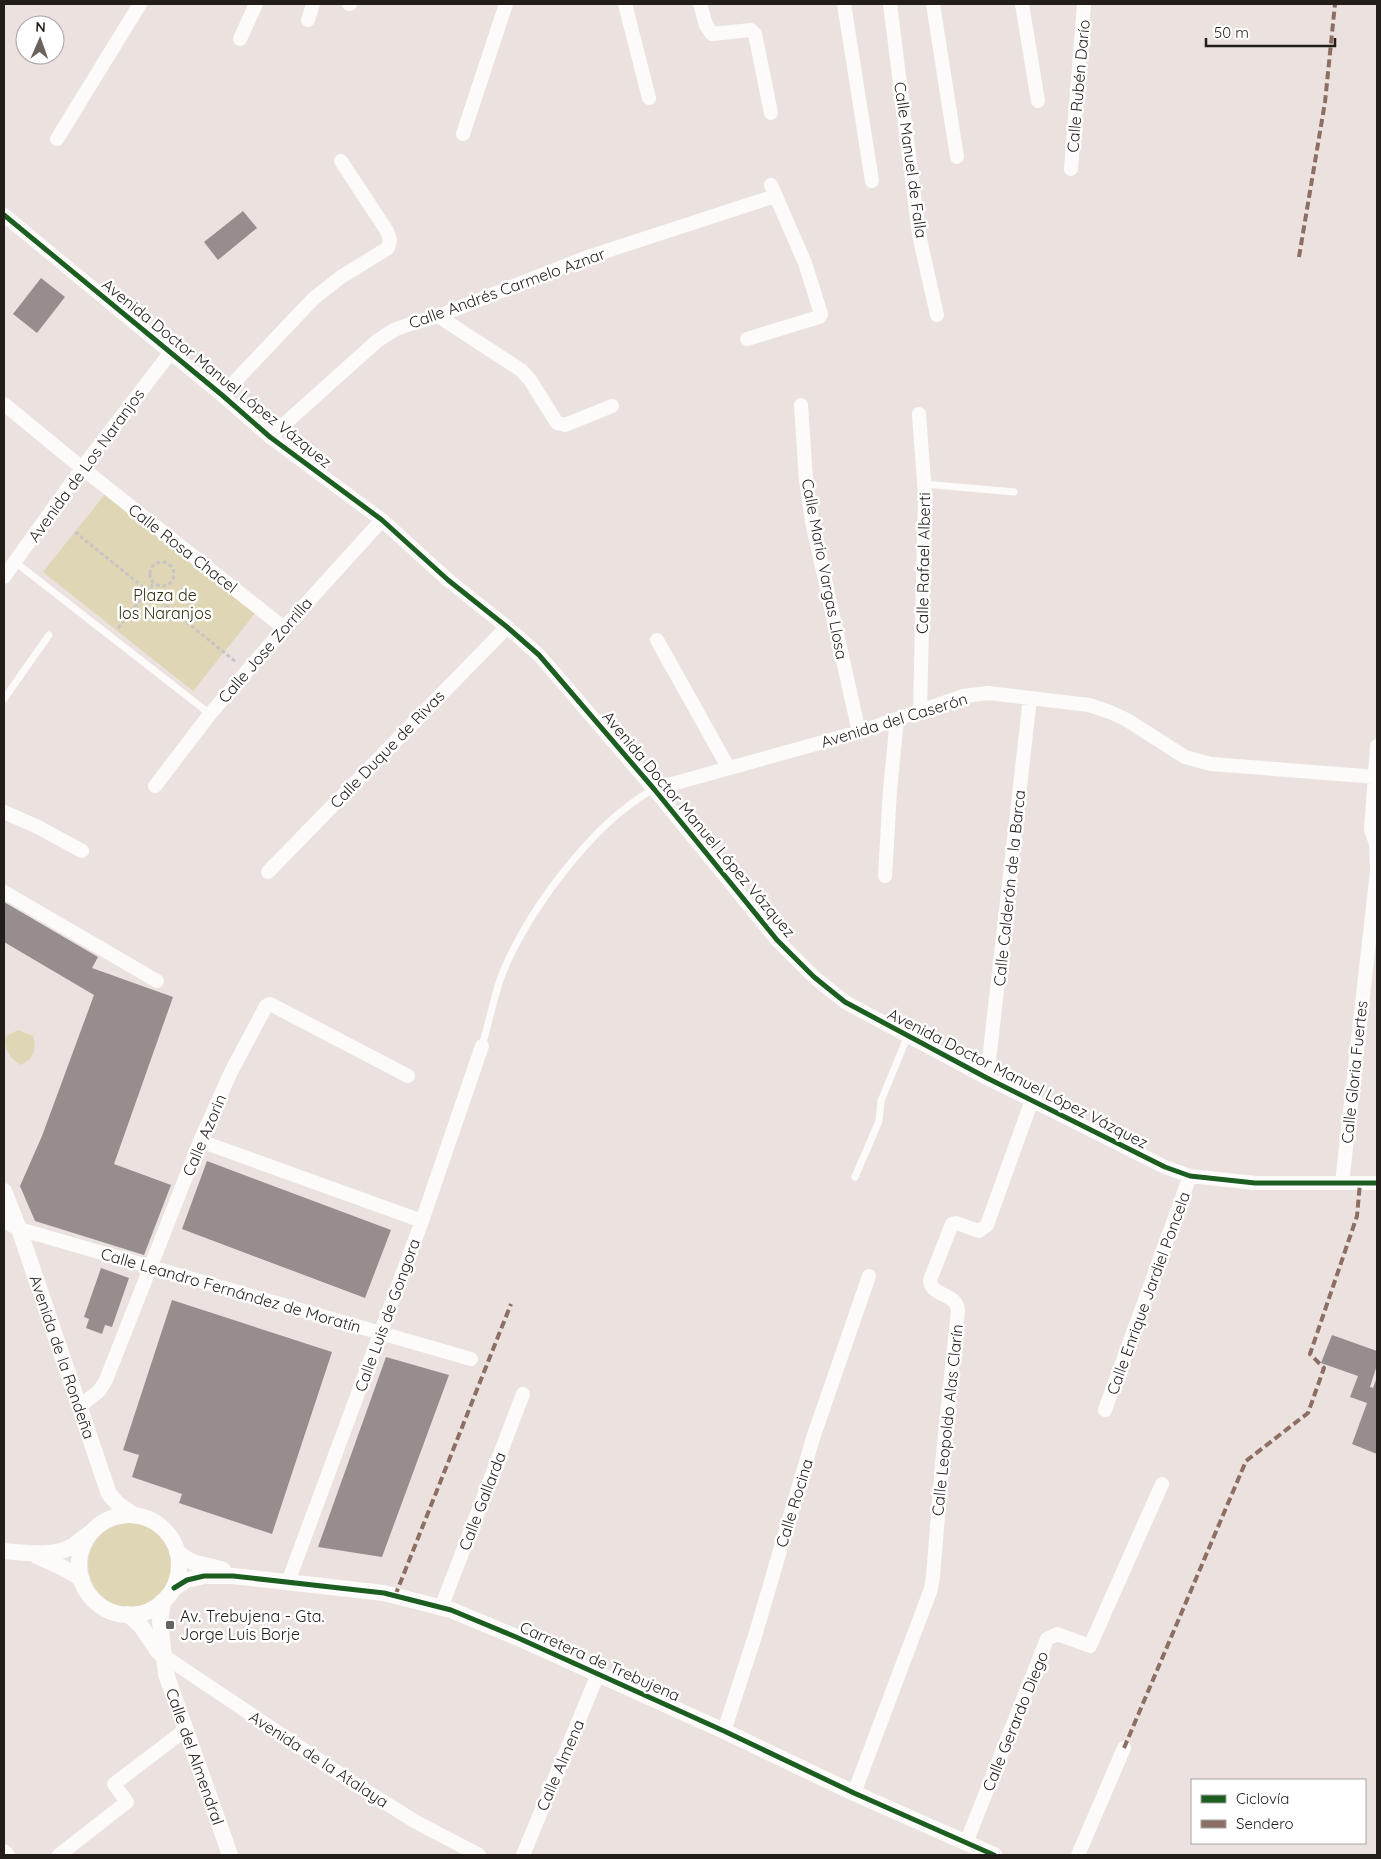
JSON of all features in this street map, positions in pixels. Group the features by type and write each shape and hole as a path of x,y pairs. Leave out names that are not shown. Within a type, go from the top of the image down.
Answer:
{"street":[{"path":"57,139 140,4"},
{"path":"240,39 256,4"},
{"path":"308,20 313,4"},
{"path":"463,134 506,4"},
{"path":"625,4 649,98"},
{"path":"700,4 706,25 712,34 751,30 755,34 771,113"},
{"path":"844,4 872,181"},
{"name":"Calle Manuel de Falla","path":"890,4 920,235 937,315"},
{"path":"934,4 957,157"},
{"path":"1022,4 1038,101"},
{"name":"Calle Rubén Darío","path":"1071,169 1084,4"},
{"path":"222,395 313,299 341,277 388,248 390,240 387,231 341,161"},
{"name":"Calle Andrés Carmelo Aznar","path":"270,436 377,341 394,330 438,316 585,258 773,190 804,263 821,314 819,317 747,339"},
{"name":"Avenida Doctor Manuel López Vázquez","path":"4,215 270,436 382,520 448,580 539,655 654,789 777,940 814,977 845,1002 987,1078 1165,1167 1190,1176 1256,1183 1377,1183"},
{"path":"438,316 521,370 530,380 557,424 565,425 612,406"},
{"name":"Avenida de Los Naranjos","path":"4,577 82,468 170,353"},
{"name":"Calle Rosa Chacel","path":"4,404 284,628"},
{"name":"Calle Mario Vargas Llosa","path":"801,405 806,480 812,522 859,732"},
{"name":"Calle Rafael Alberti","path":"919,414 924,484 920,712"},
{"name":"Calle Jose Zorrilla","path":"154,786 210,714 284,628 382,520"},
{"name":"Calle Duque de Rivas","path":"268,872 507,627"},
{"path":"657,640 728,767"},
{"name":"Avenida del Caserón","path":"654,789 859,732 963,696 988,693 1090,705 1110,712 1185,757 1211,764 1376,777"},
{"name":"Calle Calderón de la Barca","path":"987,1078 1030,698"},
{"path":"885,876 890,790 897,719"},
{"name":"Calle Gloria Fuertes","path":"1342,1183 1377,869 1376,844 1371,830 1377,746"},
{"path":"4,812 38,827 82,851"},
{"path":"4,892 157,981"},
{"name":"Calle Azorin","path":"79,1406 99,1391 106,1380 200,1141 231,1072 266,1006 270,1004 408,1076"},
{"name":"Calle Luis de Gongora","path":"288,1582 422,1221 482,1046"},
{"name":"Calle Leopoldo Alas Clarín","path":"854,1793 931,1589 933,1576 958,1305 954,1299 933,1289 930,1286 930,1280 952,1224 956,1223 979,1231 987,1225 1032,1100"},
{"path":"200,1141 422,1221"},
{"name":"Calle Enrique Jardiel Poncela","path":"1105,1410 1190,1176"},
{"name":"Avenida de la Rondeña","path":"4,1190 109,1494 118,1504 134,1515"},
{"name":"Calle Leandro Fernández de Moratín","path":"4,1221 19,1229 471,1358"},
{"name":"Calle Rocina","path":"724,1731 813,1438 869,1276"},
{"name":"Calle Gallarda","path":"441,1608 523,1394"},
{"name":"Calle Gerardo Diego","path":"966,1844 1047,1639 1057,1634 1090,1646 1162,1484"},
{"path":"4,1551 34,1554 61,1550 72,1546 103,1522 118,1516 134,1515 148,1519 162,1526 172,1538 177,1552 178,1576 174,1588 163,1602 151,1610 137,1614 128,1614 108,1610 95,1602 86,1590 82,1580 79,1561 82,1546 91,1532"},
{"name":"Carretera de Trebujena","path":"177,1552 199,1565 214,1567 233,1576"},
{"path":"34,1554 65,1568 82,1580"},
{"name":"Carretera de Trebujena","path":"174,1588 188,1580 204,1576 233,1576 384,1593 441,1608 516,1637 724,1731 854,1793 994,1855"},
{"name":"Calle del Almendral","path":"163,1602 160,1622 166,1674 230,1855"},
{"path":"128,1614 142,1626 157,1650 164,1656"},
{"name":"Avenida de la Atalaya","path":"164,1656 416,1822 479,1855"},
{"name":"Calle Almena","path":"522,1855 598,1674"},
{"path":"59,1855 127,1802 114,1784 185,1730"},
{"path":"1078,1855 1124,1748"},
{"path":"4,1851 8,1855"}],"lane":[{"path":"924,484 1014,492"},
{"path":"15,562 210,714"},
{"path":"4,699 49,635"},
{"path":"482,1046 500,982 520,938 543,901 597,834 636,799 654,789"},
{"path":"855,1177 879,1121 880,1102 908,1035"}],"path":[{"path":"75,532 247,671"},
{"path":"160,562 170,564 174,569 174,580 164,586 154,583 150,573 155,564 160,562"},
{"path":"111,637 154,583"}],"green space":[{"name":"Plaza de los Naranjos","path":"106,493 256,612 193,691 43,572"},
{"path":"18,1030 33,1036 35,1046 32,1057 21,1065 11,1056 5,1040 6,1036"},
{"path":"130,1523 153,1530 165,1542 172,1565 165,1588 153,1600 130,1607 107,1600 95,1588 88,1565 95,1542 107,1530"}],"building":[{"path":"243,211 257,228 218,260 204,242"},
{"path":"41,278 65,297 37,333 13,314"},
{"path":"4,902 98,957 92,968 173,997 114,1164 171,1185 144,1255 35,1221 20,1186 42,1136 94,995 4,942"},
{"path":"207,1161 391,1230 365,1298 182,1229"},
{"path":"101,1268 129,1278 112,1327 105,1325 102,1334 86,1328 89,1319 84,1317"},
{"path":"172,1300 332,1352 272,1534 179,1503 182,1494 132,1477 139,1455 123,1450"},
{"path":"1332,1335 1377,1351 1377,1365 1370,1387 1373,1388 1377,1380 1377,1454 1352,1444 1367,1403 1350,1397 1358,1376 1321,1363"},
{"path":"386,1357 449,1375 382,1557 318,1547"}],"marked path":[{"path":"1299,257 1325,102 1335,4"},
{"path":"1124,1748 1246,1461 1308,1413 1324,1368 1310,1354 1357,1216 1360,1183"},
{"path":"395,1596 511,1304"}],"cycle path":[{"path":"4,215 270,437 382,520 448,580 539,655 654,789 777,940 814,977 845,1002 987,1078 1165,1167 1190,1176 1255,1183 1377,1183"},
{"path":"174,1588 187,1580 204,1576 233,1576 384,1593 451,1610 516,1637 724,1731 854,1793 994,1855"}],"place":[{"name":"Av. Trebujena - Gta. Jorge Luis Borje","path":"170,1625"}]}
